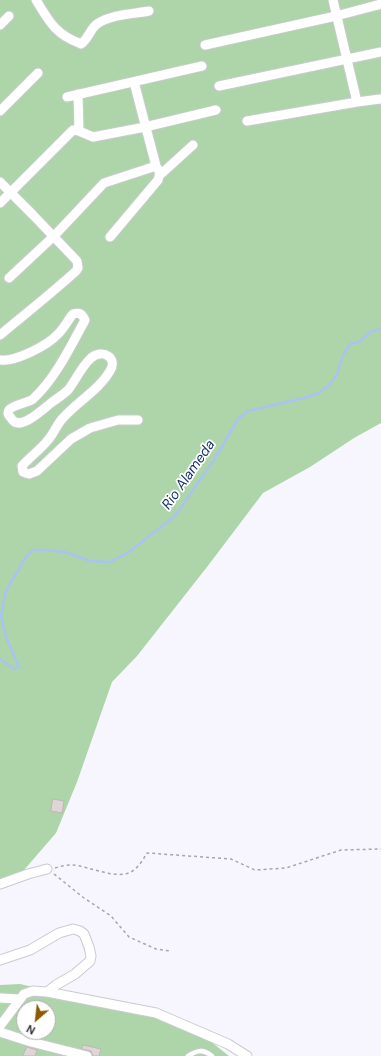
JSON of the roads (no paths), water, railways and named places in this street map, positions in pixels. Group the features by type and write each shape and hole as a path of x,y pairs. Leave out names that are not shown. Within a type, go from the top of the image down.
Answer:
{"street":[{"path":"36,0 56,31 81,44 85,41 96,24 107,19 149,11"},
{"path":"333,0 357,102"},
{"path":"205,45 336,16 381,4"},
{"path":"0,25 9,16"},
{"path":"219,86 381,52"},
{"path":"67,97 202,66"},
{"path":"0,111 38,73"},
{"path":"134,82 145,127 160,175"},
{"path":"78,94 79,130"},
{"path":"247,121 380,99"},
{"path":"0,203 73,130 79,130 93,137 145,127 216,110"},
{"path":"110,237 158,180 160,175 192,145"},
{"path":"9,278 54,236 104,183 156,166"},
{"path":"0,182 77,261 78,268 0,335"},
{"path":"0,360 15,359 37,349 58,335 73,314 81,314 85,320 46,384 32,400 12,407 9,410 8,414 12,421 16,423 25,422 33,418 67,391 86,362 96,354 103,353 109,357 112,363 112,369 103,381 63,418 49,440 22,466 23,472 29,474 36,471 71,439 90,428 118,420 138,420"},
{"path":"0,884 28,874 47,870"},
{"path":"0,960 30,950 59,934 73,929 80,931 84,934 89,947 91,956 90,961 74,974 56,984 47,992"},
{"path":"0,1026 24,994 33,991 47,992 156,1013 228,1044 247,1056"},
{"path":"0,998 19,999"},
{"path":"0,1032 31,1042 87,1056"}],"lane":[{"path":"188,1056 196,1051 206,1051 212,1056"}],"waterway":[{"name":"Rio Alameda","path":"0,659 14,669 19,667 6,637 1,616 6,591 26,557 33,550 65,552 90,561 110,562 129,552 175,516 214,460 238,419 248,411 319,393 329,385 337,375 343,355 350,344 359,342 370,332 381,329"}]}
